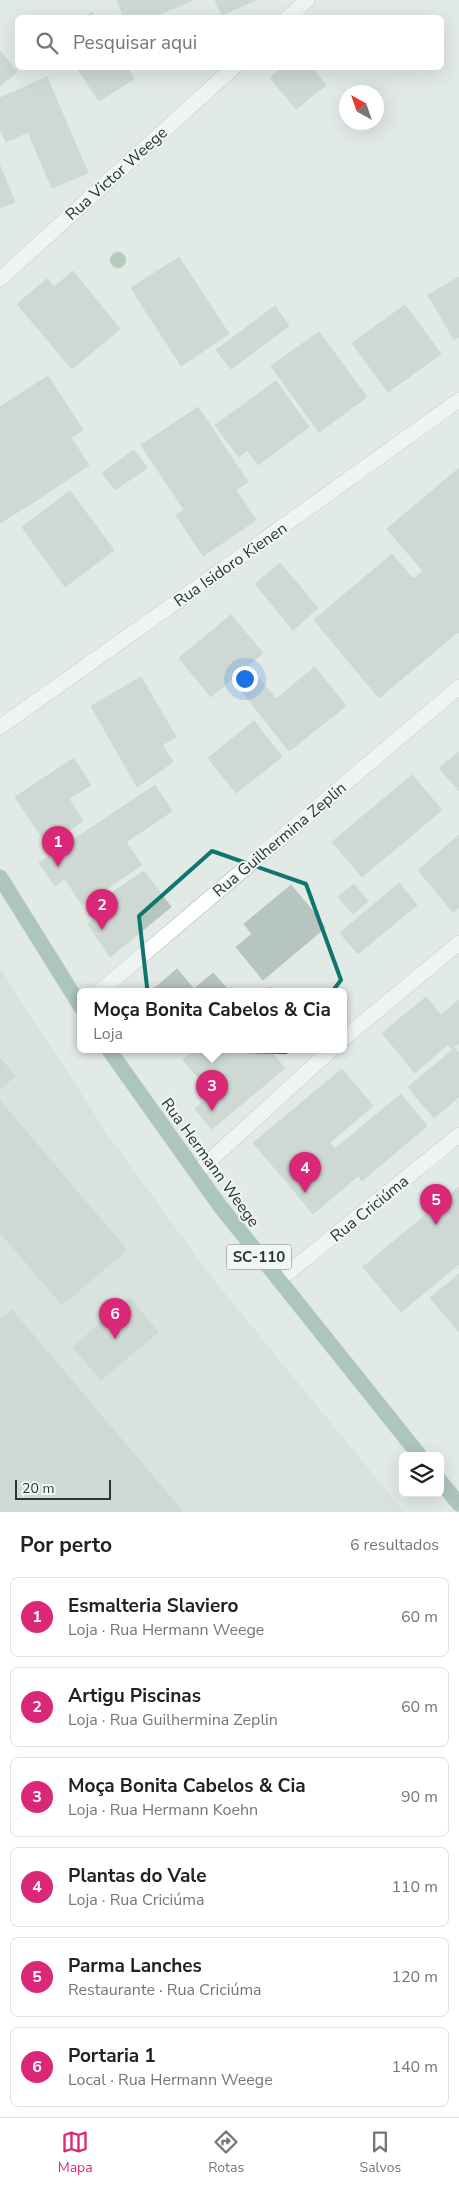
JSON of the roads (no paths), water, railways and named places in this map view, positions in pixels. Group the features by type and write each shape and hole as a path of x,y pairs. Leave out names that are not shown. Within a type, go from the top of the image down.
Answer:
{"main road":[{"path":"0,877 77,1001"},
{"name":"Rua Hermann Weege","path":"111,1053 220,1206 417,1452"},
{"path":"444,1486 459,1504"}],"street":[{"path":"291,15 307,0"},
{"name":"Rua Victor Weege","path":"0,280 231,70"},
{"name":"Rua Isidoro Kienen","path":"0,727 459,400"},
{"name":"Rua Guilhermina Zeplin","path":"104,988 459,687"},
{"path":"347,1036 459,943"},
{"path":"196,1173 328,1053"},
{"name":"Rua Criciúma","path":"279,1280 459,1135"}],"place":[{"name":"Esmalteria Slaviero","path":"58,867"},
{"name":"Artigu Piscinas","path":"102,930"},
{"name":"Moça Bonita Cabelos & Cia","path":"212,1111"},
{"name":"Plantas do Vale","path":"305,1193"},
{"name":"Parma Lanches","path":"436,1225"},
{"name":"Portaria 1","path":"115,1339"}]}
